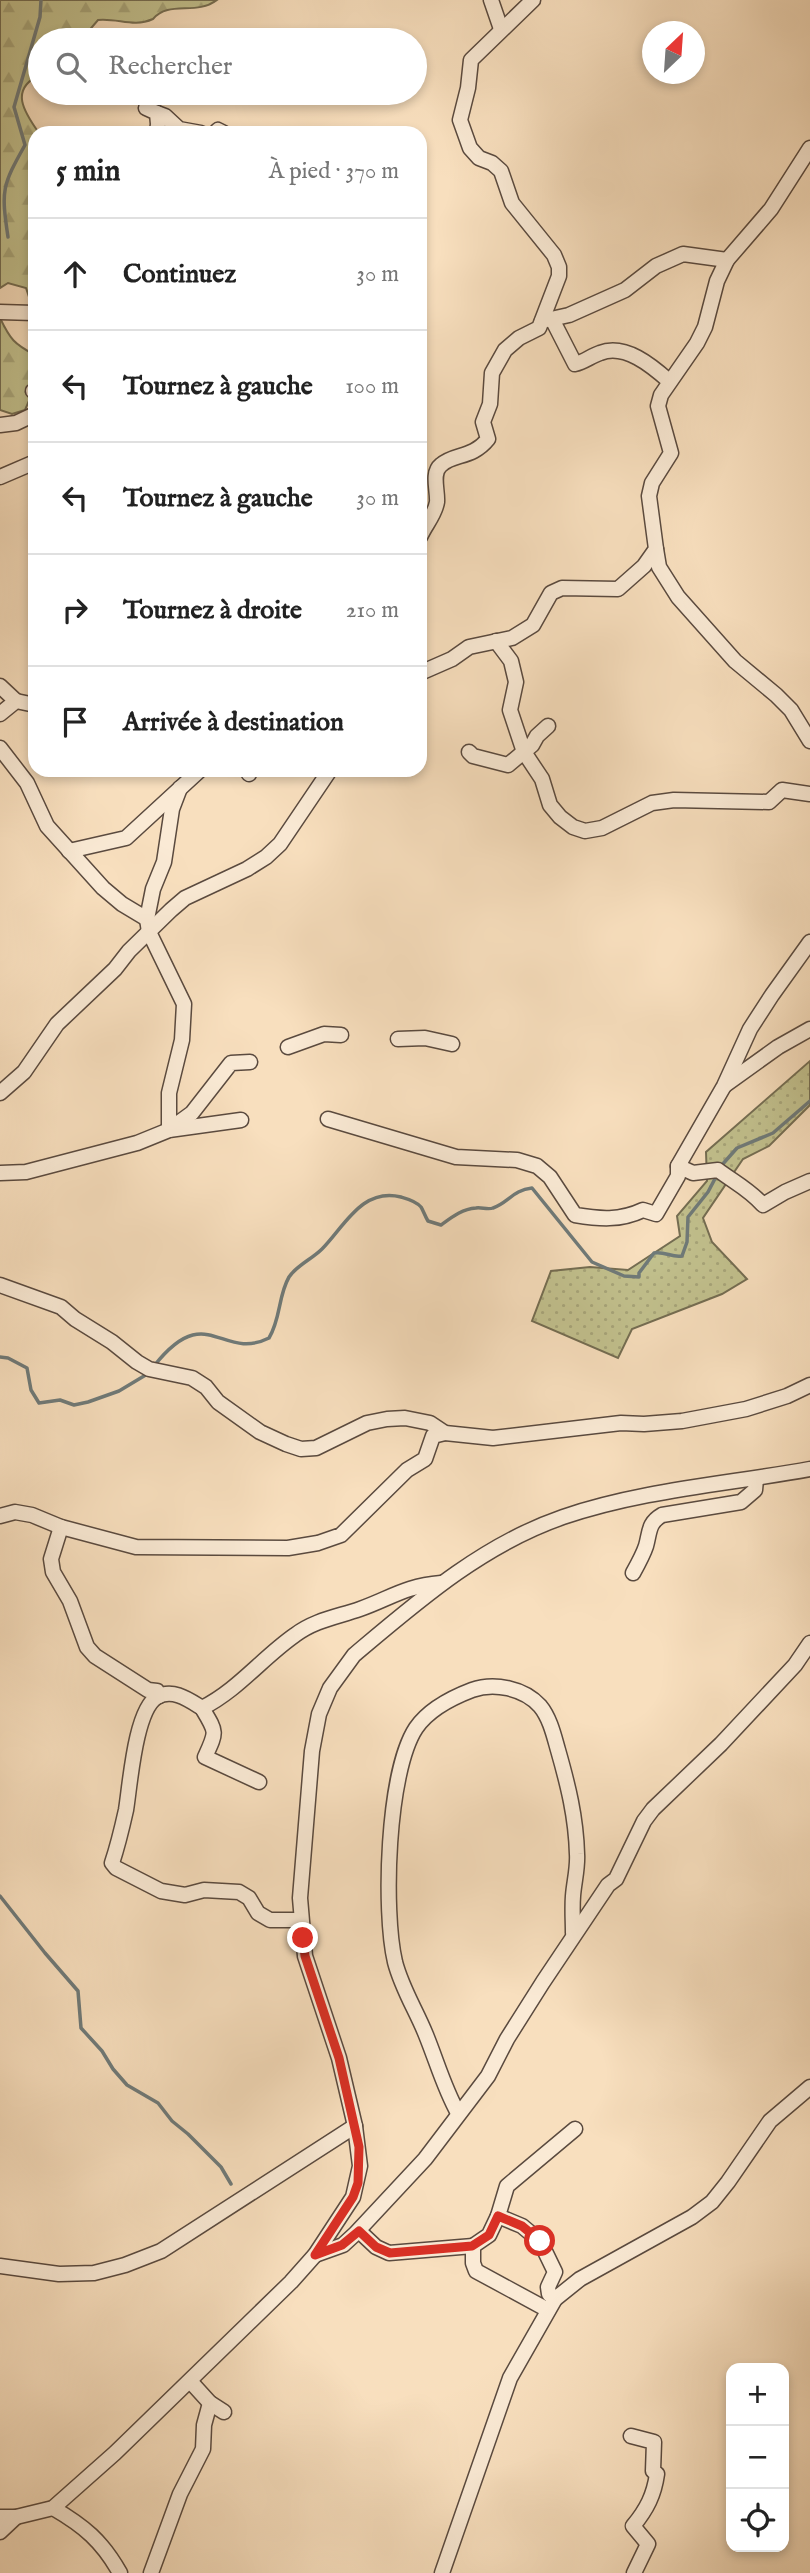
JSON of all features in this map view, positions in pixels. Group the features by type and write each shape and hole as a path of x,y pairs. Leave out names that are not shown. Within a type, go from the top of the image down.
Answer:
{"street":[{"path":"491,0 501,29"},
{"path":"533,0 471,60 460,120 470,148 479,158 492,163 500,171 512,203 554,255 559,276 548,301 547,320 575,364 603,351 613,351 637,357 669,381"},
{"path":"158,126 151,111 165,116 176,126"},
{"path":"810,148 771,209 727,260 717,281 701,335 661,395 658,406 671,453 652,483 649,496 659,566 678,597 735,662 791,710 810,741"},
{"path":"427,523 436,506 438,467 478,450 488,439 483,422 490,404 492,373 505,350 547,320 569,314 625,290 656,266 684,254 727,260"},
{"path":"0,312 28,313"},
{"path":"0,425 16,423 28,417"},
{"path":"0,477 28,465"},
{"path":"427,670 452,659 469,647 512,638 533,625 551,593 562,588 618,589 643,566 656,549"},
{"path":"496,641 511,661 516,682 510,710 524,752 542,779 550,805 559,817 573,827 585,831 602,828 652,803 698,799 769,802 782,790 810,794"},
{"path":"0,686 16,701 28,704"},
{"path":"0,714 16,701"},
{"path":"469,752 473,756 508,765 548,726"},
{"path":"0,748 27,783 47,826 103,888 148,925 184,1004 182,1040 169,1093 169,1130"},
{"path":"69,851 121,841 192,777"},
{"path":"0,1093 24,1072 57,1024 115,969 148,925 185,898 247,869 266,857 293,826 325,777"},
{"path":"148,925 153,889 164,862 172,809 180,788"},
{"path":"328,1119 456,1157 517,1160 537,1166 550,1177 575,1215 604,1219 633,1215 643,1210 656,1214 678,1176 678,1166 724,1086 750,1029 810,942"},
{"path":"724,1086 778,1047 810,1029"},
{"path":"288,1047 324,1034 341,1035"},
{"path":"398,1039 425,1038 452,1044"},
{"path":"169,1130 192,1113 231,1063 250,1062"},
{"path":"0,1173 26,1172 137,1143 169,1130 241,1120"},
{"path":"678,1166 693,1173 718,1170 737,1185 750,1190 763,1205 810,1181"},
{"path":"0,1285 61,1307 149,1369 192,1378 206,1387 226,1408 260,1432 301,1449 316,1448 367,1423 396,1418 429,1423 445,1433"},
{"path":"0,1516 15,1512 136,1547 288,1548 318,1543 341,1535 407,1470 425,1459 433,1436 445,1433 493,1438 621,1423 682,1421 746,1409 787,1396 810,1385"},
{"path":"0,2517 16,2518 53,2508 115,2453 265,2309 315,2255 353,2197 358,2183 359,2147 339,2058 305,1956 300,1898 312,1751 319,1714 330,1688 354,1655 442,1583 498,1547 562,1517 642,1497 810,1469"},
{"path":"633,1573 654,1520 662,1515 741,1502 755,1490 756,1479"},
{"path":"61,1527 51,1559 53,1572 70,1601 86,1647 95,1656 148,1690 157,1691 159,1696"},
{"path":"202,1708 232,1690 281,1645 317,1621 357,1610 407,1588 442,1583"},
{"path":"315,2255 342,2245 359,2231 425,2159 488,2076 507,2039 573,1933 608,1885 616,1879 644,1821 653,1809 722,1744 795,1665 810,1643"},
{"path":"458,2113 445,2091 428,2038 400,1978 388,1916 388,1871 401,1766 416,1729 426,1716 458,1695 495,1686 526,1694 541,1707 552,1729 571,1794 575,1824 578,1856 573,1899 573,1933"},
{"path":"259,1782 205,1757 215,1730 202,1708 173,1693 159,1696 152,1701 148,1710 132,1757 126,1810 112,1863 161,1891 185,1895 204,1890 239,1892 249,1898 258,1913 270,1920 301,1920"},
{"path":"442,2573 510,2378 552,2305 580,2279 692,2217 712,2202 770,2121 810,2087"},
{"path":"0,2266 58,2274 94,2273 162,2251 355,2126"},
{"path":"359,2231 376,2247 390,2253 472,2246 489,2235 507,2186 575,2129"},
{"path":"498,2216 522,2226 540,2241 555,2272 548,2287 552,2305"},
{"path":"472,2246 476,2271 552,2305"},
{"path":"190,2381 210,2403 224,2412"},
{"path":"151,2573 180,2494 203,2449 204,2425 210,2403"},
{"path":"631,2436 654,2442 653,2470 657,2474 654,2494 633,2526 648,2544 634,2573"},
{"path":"53,2508 92,2534 107,2550 120,2573"},
{"path":"0,2532 16,2518"}],"green space":[{"path":"0,0 217,0 200,7 167,10 146,22 98,20 91,28 28,28 28,83 22,94 22,101 34,126 28,126 28,294 26,288 8,283 0,288"},
{"path":"0,318 13,340 28,351 28,403 25,410 12,414 0,410"},
{"path":"810,1061 810,1105 769,1146 743,1159 703,1218 712,1242 747,1279 722,1294 632,1329 618,1358 532,1321 551,1271 590,1267 628,1270 680,1236 677,1216 707,1181 706,1152"}],"waterway":[{"path":"37,28 41,0"},
{"path":"8,237 4,209 5,189 25,145 14,107 28,59"},
{"path":"721,1166 737,1148 773,1133 810,1101"},
{"path":"154,1366 172,1347 188,1337 201,1334 238,1343 252,1343 269,1338 289,1277 322,1249 355,1211 375,1198 387,1195 412,1200 421,1207 428,1221 441,1225 462,1212 476,1208 493,1208 520,1191 532,1188 592,1262 624,1276 639,1277 639,1273 654,1253 682,1256 687,1242 688,1217 708,1192 718,1173"},
{"path":"0,1357 27,1368 31,1390 39,1403 60,1400 74,1405 88,1402 119,1391 149,1373"},
{"path":"0,1896 78,1991 81,2028 102,2051 113,2069 127,2085 158,2103 172,2121 221,2167 231,2184"}],"route":[{"path":"303,1938 305,1956 339,2058 355,2126 360,2166 353,2197 315,2255 342,2245 359,2231 376,2247 390,2253 472,2246 489,2235 498,2216 522,2226 540,2241"}]}
